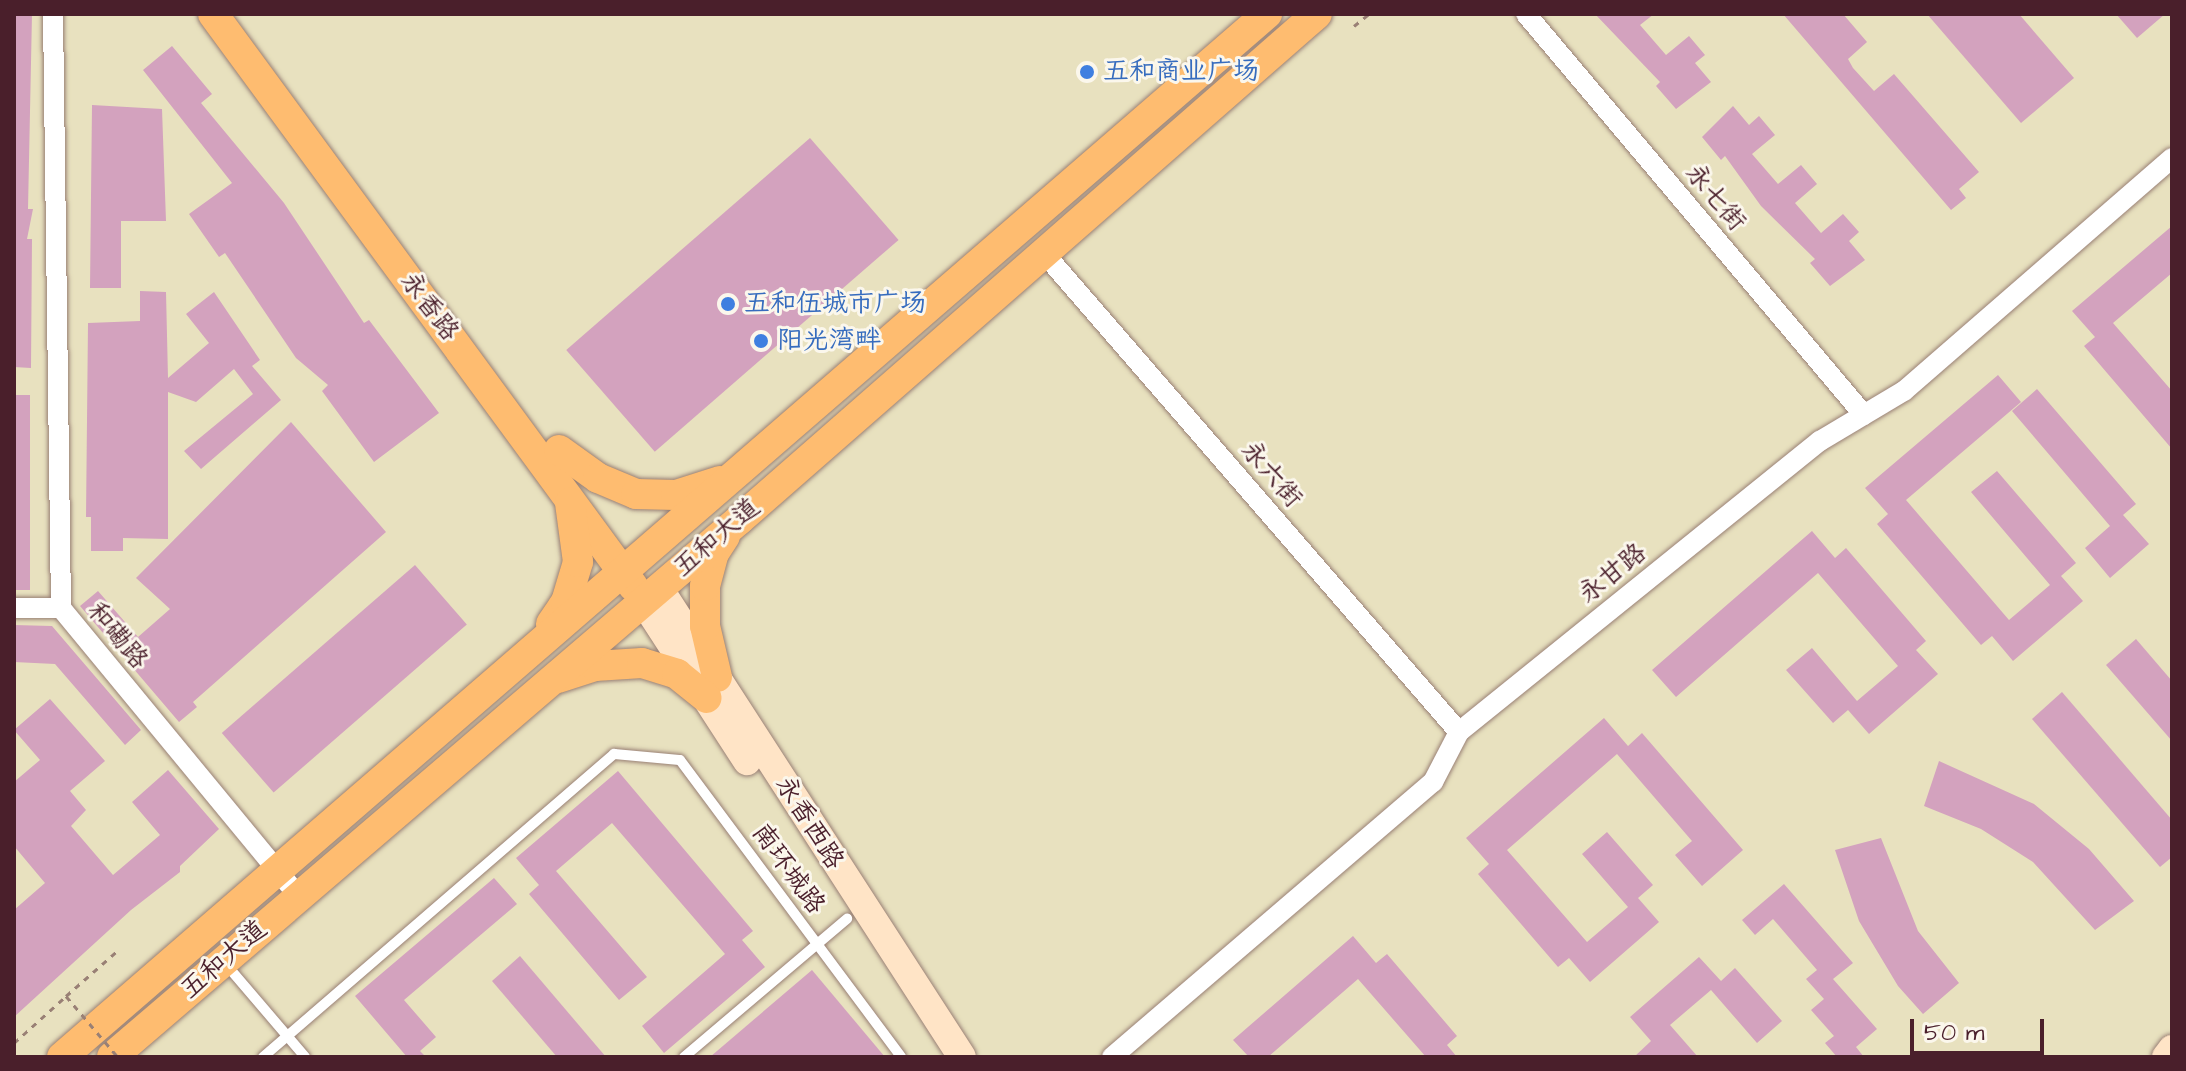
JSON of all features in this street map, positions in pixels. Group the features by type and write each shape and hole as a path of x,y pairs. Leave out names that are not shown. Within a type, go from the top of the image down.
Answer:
{"main road":[{"name":"永香路","path":"213,14 562,487 651,594"},
{"name":"永香路","path":"237,14 559,450 630,566"},
{"name":"五和大道","path":"62,1057 1267,14"},
{"name":"五和大道","path":"115,1057 298,895 739,520 1317,14"},
{"path":"559,450 598,478 656,497 696,490 742,470 767,495"},
{"path":"562,487 576,522 578,562 566,602 526,656 540,687 595,666 642,663 712,688 705,626 705,586 714,553 739,520"},
{"name":"永香西路","path":"651,594 962,1057"},
{"name":"永香西路","path":"712,688 847,919 937,1057"},
{"path":"2166,1057 2172,1049"}],"street":[{"name":"和磡路","path":"53,14 61,608 298,895"},
{"name":"永七街","path":"1526,14 1864,415"},
{"name":"永甘路","path":"1112,1057 1433,782 1459,732 1820,441 1904,391 2172,158"},
{"name":"永六街","path":"1043,252 1459,732"},
{"path":"14,608 61,608"}],"lane":[{"name":"南环城路","path":"287,1036 614,754 680,760 901,1057"},
{"path":"684,1057 847,919"},
{"path":"223,961 305,1057"},
{"path":"263,1057 287,1036"}],"path":[{"path":"1354,26 1369,14"},
{"path":"14,1043 117,951"},
{"path":"66,996 115,1057"}],"building":[{"path":"14,14 32,14 28,209 33,209 27,239 32,239 31,368 14,367"},
{"path":"1595,14 1654,14 1640,25 1666,55 1689,36 1705,55 1695,63 1711,82 1676,109 1656,86 1660,82"},
{"path":"1783,14 1843,14 1867,42 1848,59 1853,68 1874,91 1894,74 1979,172 1959,189 1966,198 1951,210"},
{"path":"1927,14 2019,14 2074,78 2021,123"},
{"path":"2116,14 2165,14 2137,38"},
{"path":"172,46 212,94 201,103 284,203 364,323 369,320 439,413 374,462 322,391 328,385 296,358 225,253 219,257 189,214 232,183 143,70"},
{"path":"92,105 162,109 166,221 121,221 121,288 90,288"},
{"path":"1733,106 1749,125 1759,116 1775,135 1752,154 1778,184 1801,165 1817,184 1795,203 1821,233 1843,214 1859,232 1849,241 1865,260 1830,286 1810,263 1815,259 1761,206 1725,156 1721,160 1702,137"},
{"name":"五和伍城市广场","path":"810,138 899,240 655,452 566,350"},
{"path":"2172,226 2172,273 2113,323 2172,391 2172,449 2084,346 2095,337 2072,311"},
{"path":"140,291 166,292 168,378 209,343 186,314 214,292 260,360 252,366 281,400 201,469 184,451 253,394 234,369 196,402 168,392 168,539 123,538 123,551 91,551 91,517 86,517 88,323 140,321"},
{"path":"1998,375 2021,402 1906,500 2009,620 2050,585 1971,492 1997,471 2076,563 2061,576 2083,601 2013,661 1992,636 1981,645 1877,524 1888,514 1865,488"},
{"path":"2037,389 2136,504 2123,515 2149,544 2110,578 2085,548 2110,526 2012,411"},
{"path":"14,395 30,395 30,590 14,590"},
{"path":"291,422 386,532 193,702 197,707 179,722 80,606 98,591 138,637 170,609 136,578"},
{"path":"1812,531 1835,558 1846,548 1926,641 1916,650 1938,674 1869,734 1848,710 1833,723 1786,670 1812,648 1857,701 1898,666 1818,573 1676,697 1652,670"},
{"path":"415,565 467,625 274,793 222,733"},
{"path":"14,625 52,626 141,730 125,745 55,664 14,662"},
{"path":"2136,639 2172,681 2172,741 2106,665"},
{"path":"2062,692 2172,820 2172,857 2160,867 2032,719"},
{"path":"50,699 105,761 70,791 86,810 71,826 113,875 160,835 132,802 168,770 219,829 180,866 180,872 131,910 14,1017 14,910 45,883 14,846 14,782 40,760 14,730"},
{"path":"1604,718 1628,746 1642,733 1743,850 1702,886 1675,855 1692,841 1617,754 1507,850 1587,942 1628,907 1582,854 1607,832 1653,885 1638,898 1659,922 1590,982 1569,958 1558,967 1478,874 1489,864 1466,838"},
{"path":"1939,761 2034,804 2089,849 2134,901 2095,930 2033,862 1981,829 1924,806"},
{"path":"618,771 753,931 742,940 765,967 664,1053 642,1026 725,954 612,823 556,871 647,977 619,1000 529,894 539,885 516,858"},
{"path":"1881,838 1918,931 1959,983 1923,1014 1898,986 1859,921 1835,850"},
{"path":"494,878 517,904 404,1000 436,1037 420,1051 426,1057 407,1057 355,996"},
{"path":"1784,884 1853,963 1833,979 1877,1029 1856,1047 1864,1057 1837,1057 1825,1043 1834,1036 1811,1010 1824,999 1806,979 1817,970 1773,919 1755,935 1742,920"},
{"path":"1353,936 1376,963 1387,954 1457,1036 1447,1045 1457,1057 1426,1057 1358,979 1268,1057 1249,1057 1233,1040"},
{"path":"520,956 606,1057 557,1057 492,981"},
{"path":"1699,957 1721,981 1735,968 1782,1021 1757,1043 1711,990 1670,1025 1698,1057 1634,1057 1651,1041 1630,1017"},
{"path":"812,970 885,1057 710,1057 751,1022"}],"place":[{"name":"五和商业广场","path":"1087,72"},
{"name":"五和伍城市广场","path":"728,304"},
{"name":"阳光湾畔","path":"761,341"}]}
